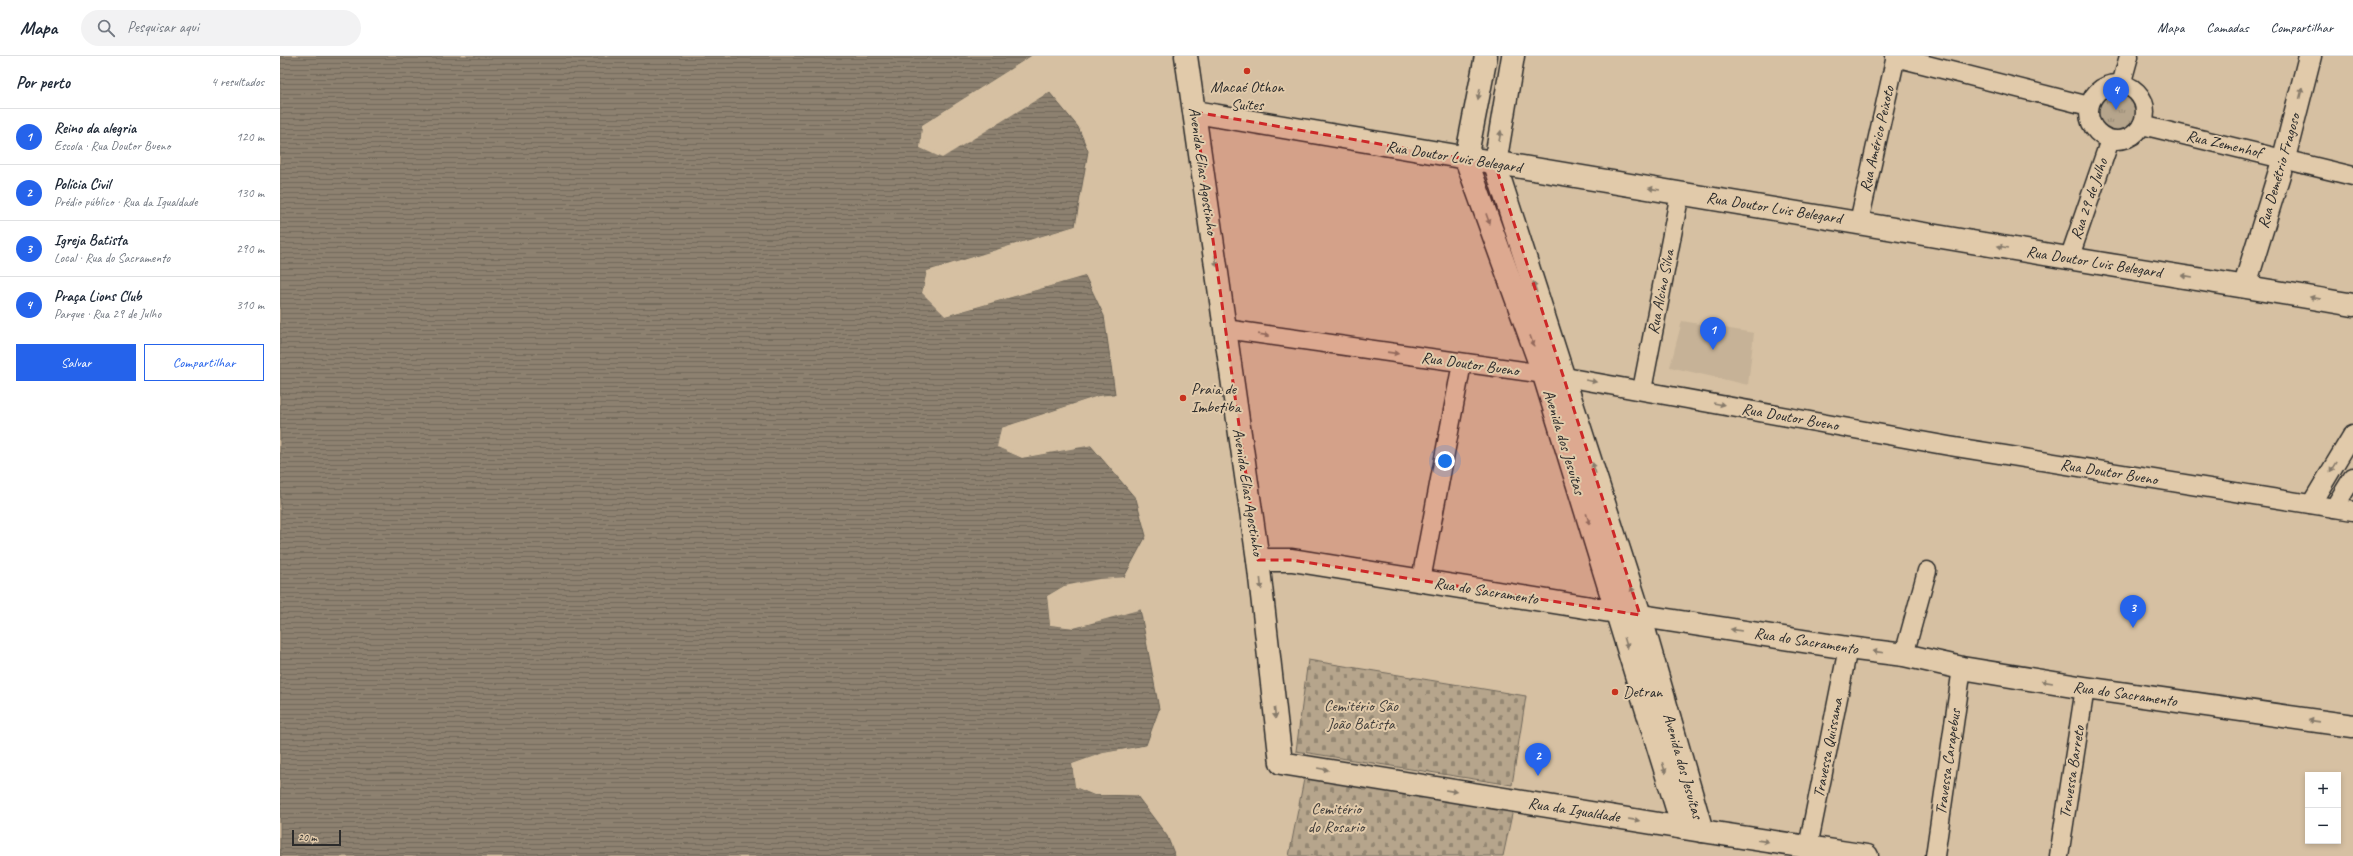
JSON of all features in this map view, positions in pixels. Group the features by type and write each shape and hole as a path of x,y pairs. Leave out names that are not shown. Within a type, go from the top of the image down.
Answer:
{"street":[{"name":"Avenida Elias Agostinho","path":"1186,56 1258,560 1281,763"},
{"path":"1466,160 1486,56"},
{"name":"Avenida dos Jesuítas","path":"1513,56 1495,164 1555,376 1616,612 1692,830"},
{"path":"2121,85 2129,56"},
{"name":"Rua Demétrio Fragoso","path":"2245,285 2284,158 2310,56"},
{"path":"1896,57 2089,106"},
{"name":"Rua Américo Peixoto","path":"1859,222 1896,57"},
{"path":"2111,85 2121,85 2136,92 2141,100 2144,108 2142,124 2134,134 2123,140 2110,140 2100,136 2092,128 2089,117 2089,106 2093,97 2101,90 2111,85"},
{"name":"Rua Doutor Luis Belegard","path":"1195,112 1466,160 1859,222 2069,259 2245,285 2353,305"},
{"name":"Rua Zemenhof","path":"2142,124 2353,176"},
{"name":"Rua 29 de Julho","path":"2069,259 2110,140"},
{"name":"Avenida dos Jesuítas","path":"1466,160 1555,376 1640,615 1692,830"},
{"name":"Rua Alcino Silva","path":"1642,390 1680,193"},
{"name":"Rua Doutor Bueno","path":"1225,329 1555,376 1642,390 1949,446 2353,511"},
{"path":"1421,580 1462,363"},
{"path":"2311,504 2353,434"},
{"path":"2334,508 2353,477"},
{"name":"Rua do Sacramento","path":"1258,560 1292,560 1616,612 1848,648 1904,655 1962,668 2085,688 2353,726"},
{"path":"1904,655 1927,571"},
{"name":"Travessa Quissama","path":"1808,847 1848,648"},
{"name":"Travessa Carapebus","path":"1935,856 1962,668"},
{"name":"Travessa Barreto","path":"2059,856 2085,688"},
{"name":"Rua da Igualdade","path":"1281,763 1692,830 1867,856"}],"highlighted area":[{"path":"1195,112 1495,164 1640,615 1292,560 1258,560"}],"shaded area":[{"path":"280,56 1031,56 922,125 920,148 942,157 1049,92 1078,127 1088,151 1075,226 927,271 922,293 945,316 1085,276 1104,316 1115,394 1098,396 1001,428 998,447 1022,458 1090,445 1136,499 1146,536 1124,577 1064,586 1047,596 1050,625 1074,628 1140,609 1159,709 1146,745 1104,753 1072,764 1075,787 1094,795 1137,796 1167,836 1175,856 280,856"},
{"path":"1682,321 1754,333 1748,385 1670,367"}],"green space":[{"path":"2116,88 2125,90 2133,95 2138,103 2140,112 2138,121 2133,129 2125,134 2116,136 2107,134 2099,129 2094,121 2092,112 2094,103 2099,95 2107,90"},
{"name":"Cemitério São João Batista","path":"1308,660 1526,696 1512,785 1296,751"},
{"name":"Cemitério do Rosario","path":"1305,774 1514,805 1503,856 1289,856"}],"pier":[{"path":"1031,56 1032,58 924,126 922,147 942,155 1048,90 1051,91 942,158 920,148 922,125"},
{"path":"1077,226 929,273 924,292 945,314 1034,287 1086,274 1085,276 945,316 922,293 927,271"},
{"path":"1117,394 1098,398 1003,429 1000,446 1023,456 1090,443 1093,445 1022,458 997,447 1001,428 1098,396"},
{"path":"1126,577 1124,579 1065,587 1049,597 1051,623 1074,626 1139,607 1142,609 1074,628 1050,625 1047,596 1064,586 1099,579"},
{"path":"1149,745 1074,765 1077,786 1094,793 1139,795 1094,795 1075,787 1072,764 1103,753"}],"place":[{"name":"Macaé Othon Suítes","path":"1247,71"},
{"name":"Praça Lions Club","path":"2116,110"},
{"name":"Reino da alegria","path":"1713,350"},
{"name":"Praia de Imbetiba","path":"1183,398"},
{"name":"Igreja Batista","path":"2133,628"},
{"name":"Detran","path":"1615,692"},
{"name":"Polícia Civil","path":"1538,776"}]}
